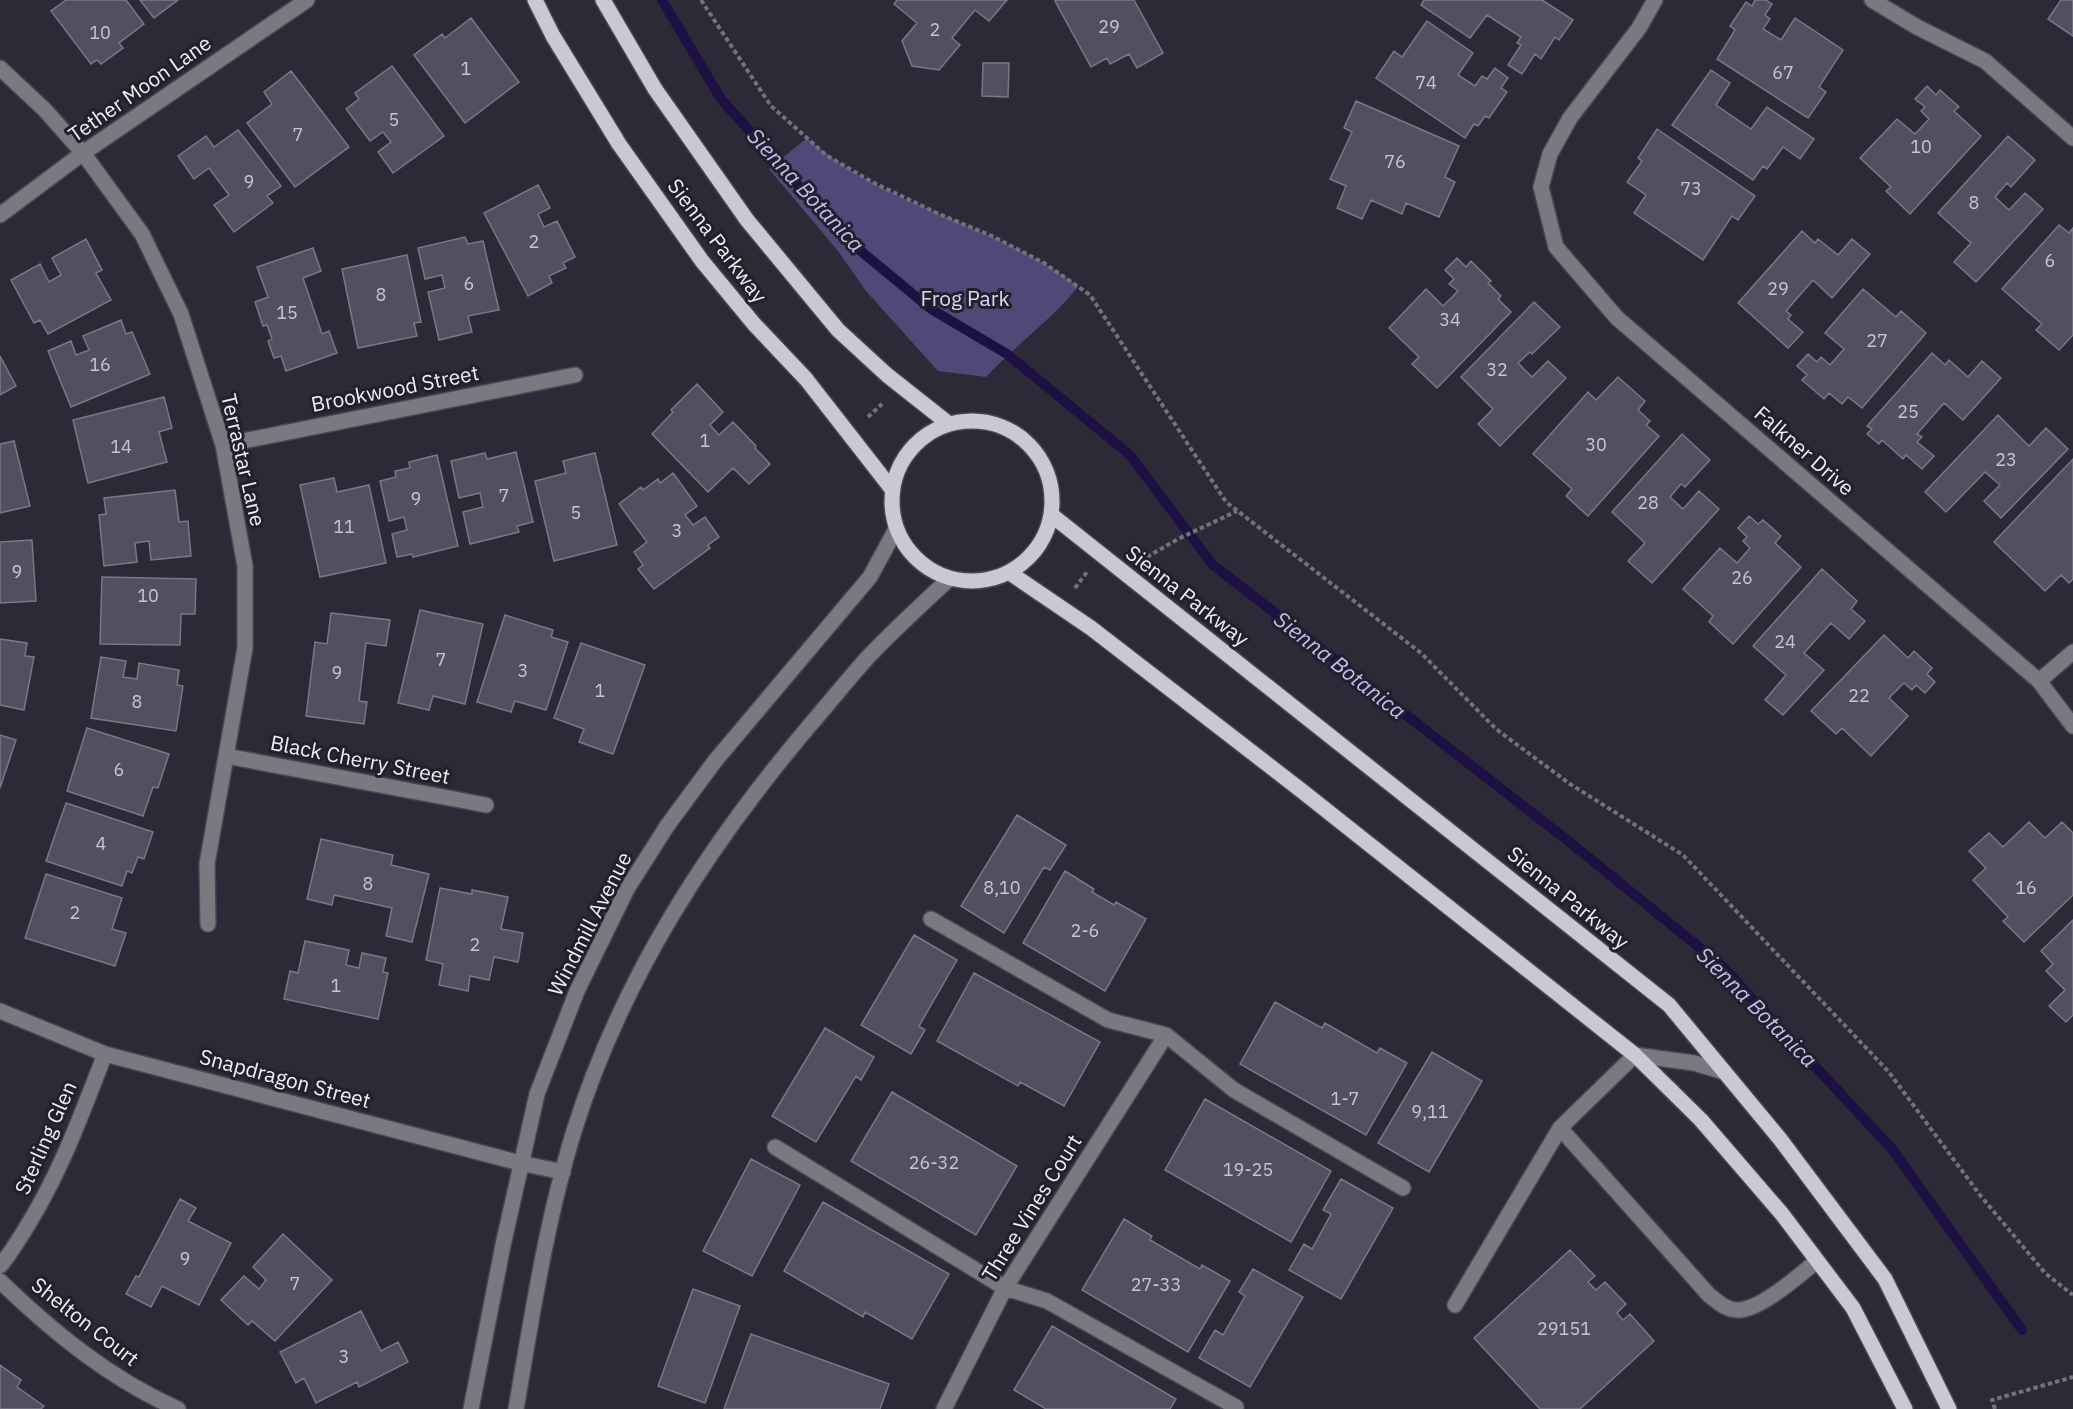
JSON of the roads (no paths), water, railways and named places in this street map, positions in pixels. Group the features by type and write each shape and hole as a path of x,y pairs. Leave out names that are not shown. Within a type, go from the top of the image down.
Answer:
{"main road":[{"name":"Sienna Parkway","path":"535,0 619,144 702,261 754,324 806,379 891,488"},
{"name":"Sienna Parkway","path":"603,0 655,89 747,220 838,330 887,375 949,424"},
{"path":"973,421 998,425 1020,436 1038,453 1049,476 1054,517 1038,548 1010,573 972,582 949,579 916,560 903,546 896,529 891,506 891,488 905,457 924,437 949,424 973,421"},
{"name":"Sienna Parkway","path":"1054,517 1669,1005 1780,1139 1885,1279 1949,1409"},
{"path":"1010,573 1119,650 1302,791 1635,1055 1701,1120 1782,1214 1853,1308 1905,1409"}],"street":[{"name":"Tether Moon Lane","path":"0,215 83,153 306,0"},
{"name":"Falkner Drive","path":"1655,0 1639,28 1570,118 1550,154 1541,187 1557,247 1617,318 2039,681 2073,726"},
{"path":"1872,0 1917,27 1986,61 2073,138"},
{"name":"Terrastar Lane","path":"0,68 45,110 83,153 141,234 181,314 223,445 245,566 245,648 207,864 208,924"},
{"name":"Brookwood Street","path":"223,445 575,375"},
{"name":"Windmill Avenue","path":"471,1409 520,1163 537,1094 573,1001 627,889 667,826 715,761 870,577 896,529"},
{"path":"516,1409 540,1267 574,1131 598,1062 630,990 667,922 712,850 782,758 868,657 949,579"},
{"path":"2039,681 2073,652"},
{"name":"Black Cherry Street","path":"226,756 486,805"},
{"path":"931,919 1108,1020 1166,1035 1234,1090 1402,1188"},
{"name":"Snapdragon Street","path":"0,1011 105,1054 520,1163 564,1172"},
{"name":"Three Vines Court","path":"944,1409 1005,1288 1166,1035"},
{"name":"Sterling Glen","path":"0,1266 44,1199 68,1152 105,1054"},
{"path":"1455,1305 1560,1128 1635,1055 1694,1063 1724,1072"},
{"path":"1560,1128 1709,1295 1720,1304 1740,1310 1753,1306 1817,1261"},
{"path":"775,1147 1005,1288 1047,1301 1236,1407"},
{"name":"Shelton Court","path":"0,1281 38,1318 81,1351 127,1383 178,1409"}],"waterway":[{"name":"Sienna Botanica","path":"662,0 721,99 845,238 931,309 1007,354 1130,455 1212,564 1567,840 1721,965 1892,1149 2022,1330"}],"park label":[{"name":"Frog Park","path":"965,299"}]}
